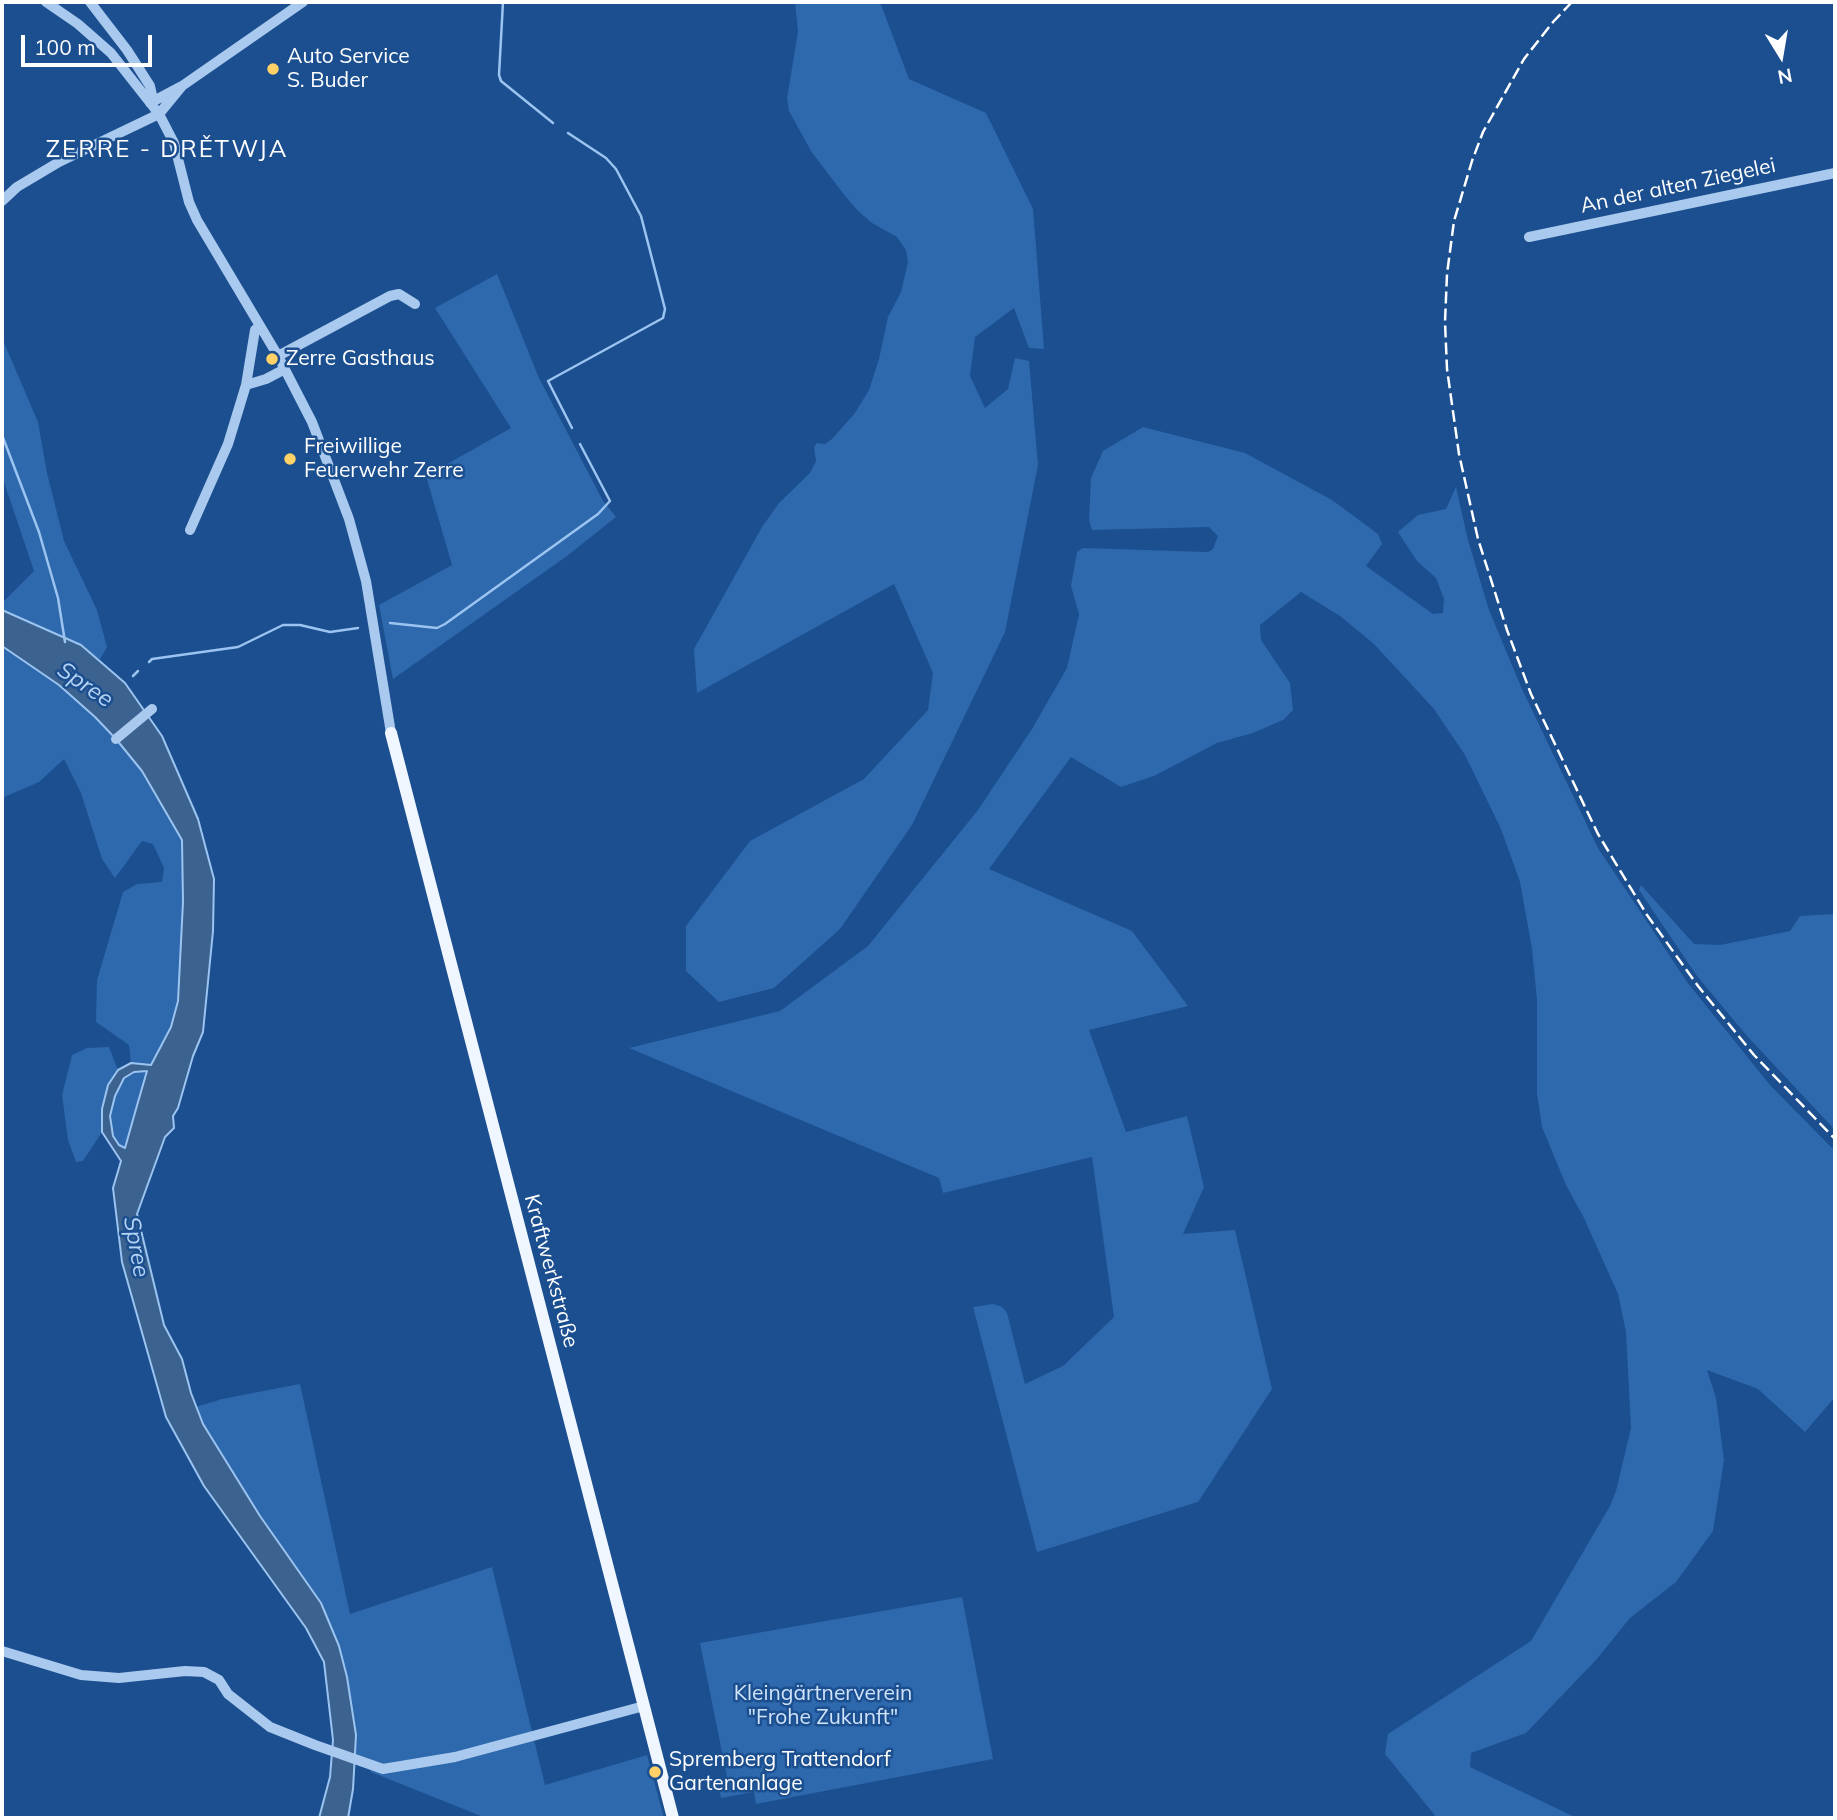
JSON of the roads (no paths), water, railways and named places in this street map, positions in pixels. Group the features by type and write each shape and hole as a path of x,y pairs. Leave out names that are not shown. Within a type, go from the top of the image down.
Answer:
{"main road":[{"name":"Kraftwerkstraße","path":"391,733 673,1818"}],"street":[{"path":"46,2 78,24 110,53 159,114 174,143 189,202 197,220 278,356 313,422 349,519 369,594 391,733"},
{"path":"90,2 127,50 150,86 150,103"},
{"path":"150,103 182,86 303,2"},
{"path":"2,201 17,187 59,162 159,114 182,86"},
{"name":"An der alten Ziegelei","path":"1529,237 1835,173"},
{"path":"278,356 390,296 398,294 415,304"},
{"path":"190,530 228,444 246,384 255,330 260,326"},
{"path":"246,384 266,379 285,369"},
{"path":"116,739 152,709"},
{"path":"2,1651 81,1675 118,1678 185,1671 204,1672 219,1680 228,1694 270,1727 383,1769 455,1757 644,1706"}],"water":[{"name":"Spree","path":"2,610 81,645 125,683 162,736 198,819 214,879 213,931 203,1032 173,1116 174,1128 165,1137 137,1214 164,1325 182,1359 203,1424 260,1516 321,1603 339,1646 356,1735 353,1789 348,1818 319,1818 330,1777 333,1740 324,1662 306,1628 204,1486 166,1417 122,1262 113,1188 121,1161 102,1132 102,1109 108,1085 118,1070 131,1063 151,1065 171,1027 178,1001 183,902 182,840 142,771 116,739 59,685 2,646","holes":["147,1071 125,1148 119,1145 113,1136 110,1116 115,1096 124,1078 134,1072"]}],"waterway":[{"path":"503,2 499,75 501,81 553,123"},
{"path":"2,86 2,137"},
{"path":"568,133 606,158 616,169 641,216 665,309 663,318 548,381 572,428"},
{"path":"2,435 39,532 58,598 65,642"},
{"path":"390,623 437,628 445,624 598,514 610,501 580,444"},
{"path":"149,662 152,659 238,647 283,625 300,625 330,632 358,628"},
{"path":"133,676 138,671"}],"railway":[{"path":"1572,2 1524,59 1483,132 1454,221 1447,274 1447,369 1459,454 1478,539 1531,694 1598,834 1647,915 1698,986 1754,1055 1835,1139"}],"place":[{"name":"Auto Service S. Buder","path":"273,69"},
{"name":"Zerre Gasthaus","path":"272,359"},
{"name":"Freiwillige Feuerwehr Zerre","path":"290,459"},
{"name":"Spremberg Trattendorf Gartenanlage","path":"655,1772"}],"district":[{"name":"ZERRE - DRĚTWJA","path":"167,150"}],"park label":[{"name":"Kleingärtnerverein \"Frohe Zukunft\"","path":"823,1706"}]}
